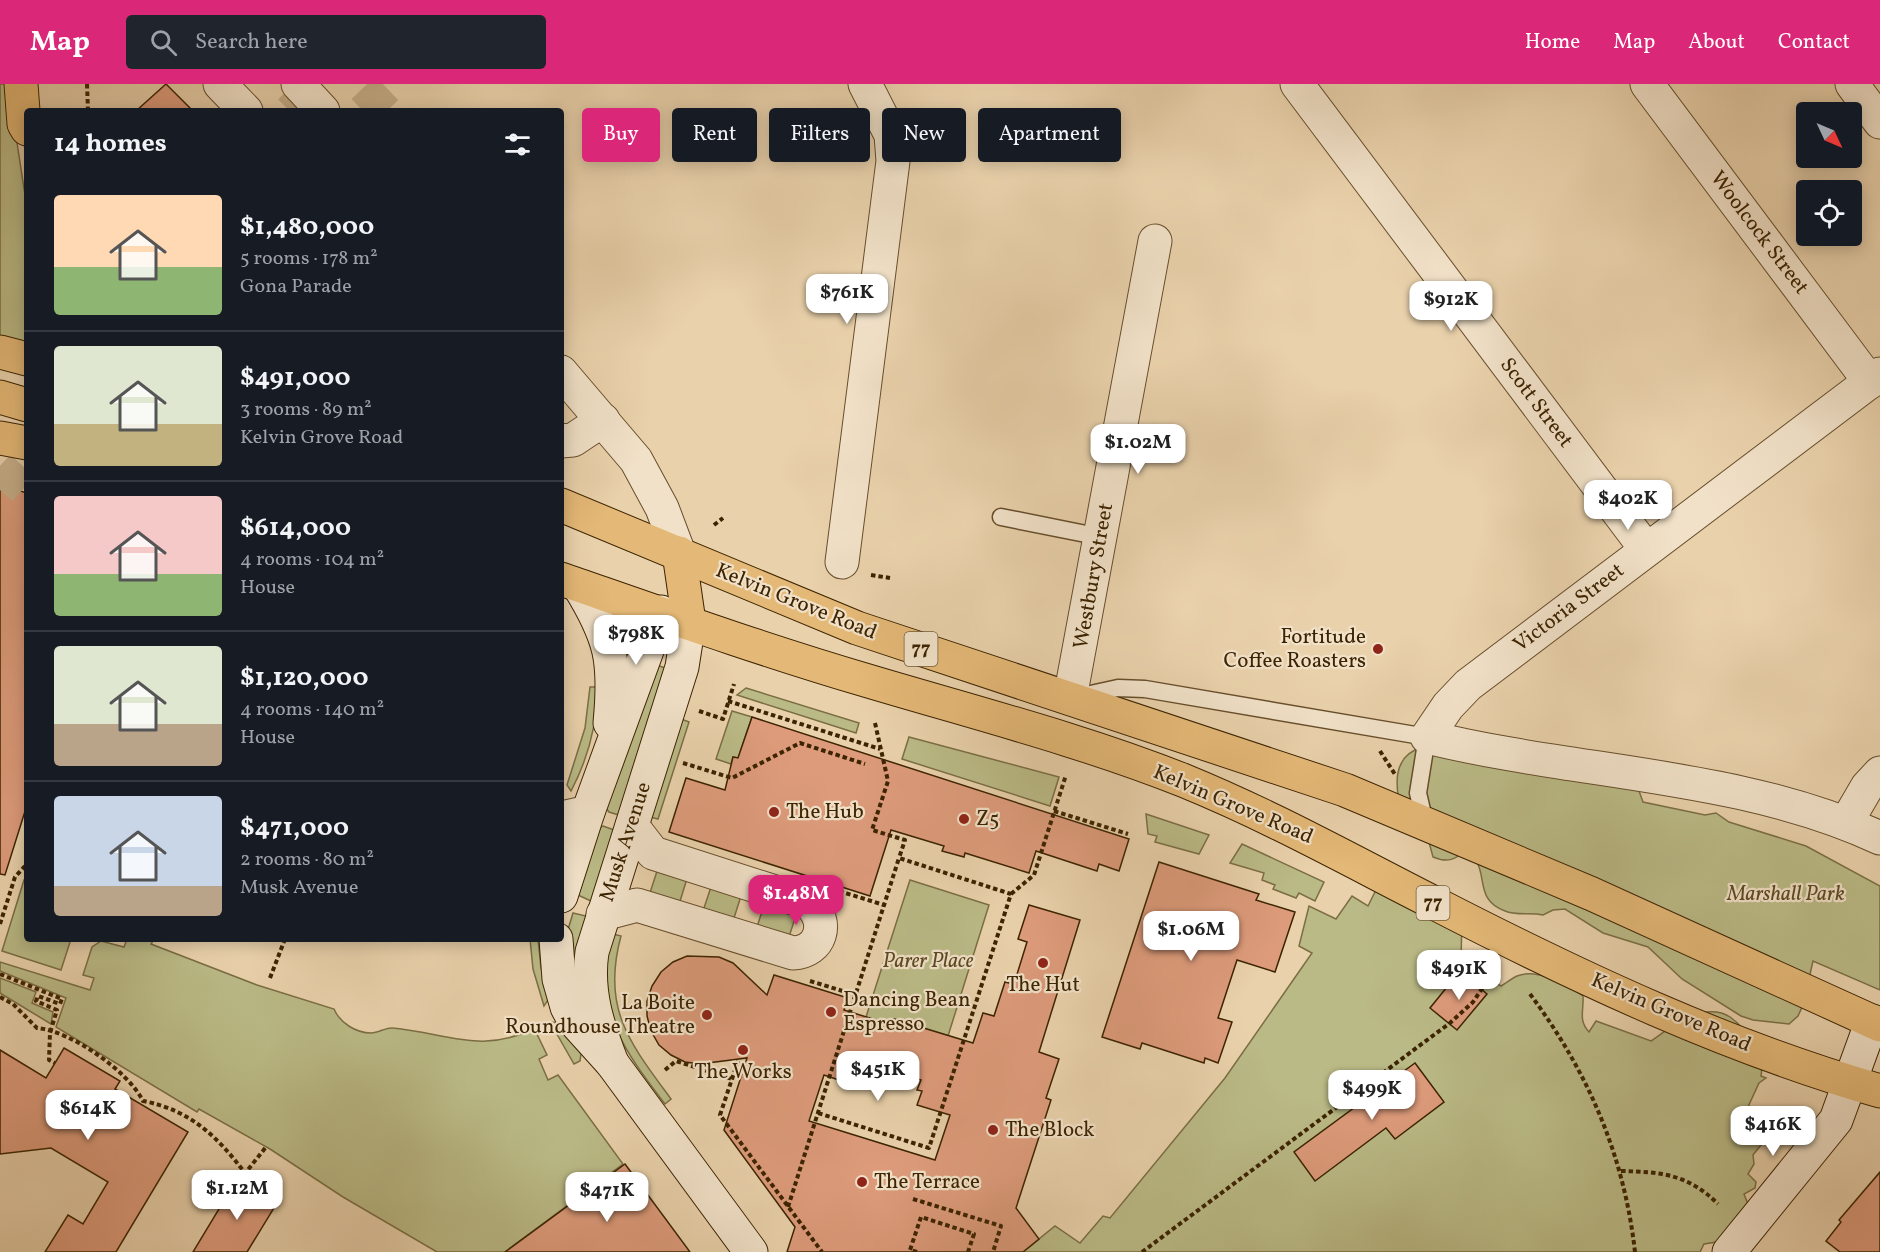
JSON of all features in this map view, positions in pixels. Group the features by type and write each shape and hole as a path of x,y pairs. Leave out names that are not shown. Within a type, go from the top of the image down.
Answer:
{"main road":[{"path":"21,84 24,123"},
{"path":"37,84 38,108"},
{"path":"0,352 24,358"},
{"path":"0,397 24,404"},
{"path":"0,438 24,442"},
{"name":"Kelvin Grove Road","path":"564,505 857,628 1345,790 1592,894 1876,1023"},
{"path":"675,617 679,554"},
{"name":"Kelvin Grove Road","path":"570,583 830,670 1094,749 1181,780 1295,830 1450,911 1656,1009 1720,1037 1866,1087"}],"street":[{"path":"220,84 243,108"},
{"path":"298,84 320,108"},
{"path":"857,569 893,161 891,135 865,84"},
{"name":"Scott Street","path":"1297,84 1646,549"},
{"name":"Woolcock Street","path":"1647,84 1875,378"},
{"path":"1851,84 1880,122"},
{"name":"Westbury Street","path":"1070,698 1155,241"},
{"path":"564,377 585,413 630,452 651,486 679,554"},
{"name":"Victoria Street","path":"1427,737 1454,699 1468,684 1875,378"},
{"path":"564,441 573,440 585,413"},
{"path":"570,583 603,627 610,653 611,698 605,764"},
{"path":"564,877 574,815 605,764 675,617"},
{"name":"Musk Avenue","path":"612,1063 595,1015 590,982 592,952 685,656 675,617"},
{"path":"1427,737 1741,794 1846,823 1880,838"},
{"path":"1846,823 1867,787 1880,773"},
{"path":"603,914 637,905 793,953 810,949 820,935 820,917 809,903 653,853 632,826"},
{"name":"Musk Avenue","path":"556,942 557,968 567,1007 582,1032 612,1063 751,1252"},
{"path":"1729,1252 1832,1125 1866,1087 1876,1023"}],"lane":[{"path":"1001,518 1101,537"},
{"path":"1070,698 1103,690 1145,689 1427,737"},
{"name":"Victoria Street","path":"1425,823 1418,792 1427,737"}],"path":[{"path":"87,84 88,108"},
{"path":"714,525 723,518"},
{"path":"857,569 890,578"},
{"path":"698,711 723,719 734,684"},
{"path":"728,701 881,749"},
{"path":"788,1207 905,840 872,830 888,781 875,723"},
{"path":"682,762 732,778 800,743 865,764"},
{"path":"1378,745 1384,760 1396,776"},
{"path":"818,1113 930,1148 1011,894 1034,875 1066,775"},
{"path":"1054,811 1128,834"},
{"path":"899,858 1011,894"},
{"path":"0,924 15,877 24,868"},
{"path":"270,978 284,942"},
{"path":"0,974 62,999 60,1004 38,996 36,1001 57,1010 49,1060 55,1063"},
{"path":"1142,1252 1450,1023 1473,1002 1491,975"},
{"path":"1530,994 1577,1063 1596,1100 1621,1171 1635,1252"},
{"path":"0,997 13,1004 37,1028 53,1030 119,1069 132,1082 143,1101 177,1111 207,1128 245,1173"},
{"path":"665,1070 676,1061 732,1079"},
{"path":"738,1061 720,1115 822,1252"},
{"path":"240,1181 266,1147"},
{"path":"1621,1171 1659,1172 1687,1181 1718,1204"},
{"path":"913,1198 1001,1226 993,1252"},
{"path":"917,1252 910,1250 921,1217 974,1234 968,1252"}],"green space":[{"path":"0,84 8,84 24,188 24,347 0,342"},
{"path":"654,664 668,669 622,816 609,812 606,808"},
{"path":"590,687 598,687 594,727 587,754 571,791 567,785 585,728"},
{"path":"746,688 859,723 856,733 737,695"},
{"path":"732,711 752,717 738,758 733,757 731,764 716,759"},
{"path":"681,719 689,722 658,819 650,817"},
{"path":"909,737 1059,777 1050,806 902,759"},
{"name":"Marshall Park","path":"1422,747 1606,774 1639,791 1643,802 1705,815 1716,813 1729,822 1806,846 1880,886 1880,990 1813,961 1803,1005 1798,1016 1789,1024 1753,1020 1741,1016 1682,979 1648,947 1603,933 1565,909 1553,910 1543,915 1505,911 1488,899 1479,866 1474,858 1466,851 1450,860 1433,857 1427,835 1401,815 1397,784 1400,766 1405,758"},
{"path":"1146,814 1209,835 1199,854 1155,842 1157,836 1148,834"},
{"path":"603,826 617,831 595,903 578,895 600,828"},
{"path":"1242,844 1324,882 1315,901 1299,893 1296,898 1273,889 1275,885 1262,880 1264,873 1230,863"},
{"path":"660,862 689,872 677,911 647,902"},
{"path":"24,880 24,942 70,942 61,970 2,951"},
{"name":"Parer Place","path":"910,880 989,905 948,1036 894,1019 892,1025 866,1017"},
{"path":"1378,886 1462,911 1461,966 1501,986 1525,974 1552,978 1561,982 1583,996 1583,1019 1589,1032 1596,1021 1651,1041 1689,1016 1708,1012 1726,1015 1742,1028 1757,1052 1761,1076 1766,1078 1759,1083 1748,1107 1770,1114 1774,1119 1774,1125 1772,1131 1753,1155 1754,1164 1748,1174 1756,1182 1755,1188 1744,1194 1750,1209 1723,1241 1704,1244 1700,1252 1023,1252 1055,1226 1080,1243 1103,1216 1110,1218 1225,1078 1312,953 1299,946 1309,906 1336,919 1352,896 1368,906"},
{"path":"711,887 741,896 733,921 703,911"},
{"path":"767,896 799,906 786,946 754,936"},
{"path":"573,913 590,917 577,977 566,936"},
{"path":"613,934 621,936 616,962 617,1005 632,1042 671,1099 665,1104 632,1058 615,1026 609,1008 605,970"},
{"path":"100,942 105,942 124,947 126,942 152,942 151,944 257,985 334,1009 344,1023 365,1033 393,1028 481,1041 515,1036 534,1028 547,1055 539,1059 548,1080 558,1075 623,1164 505,1252 437,1252 343,1197 270,1149 199,1109 197,1112 56,1027 66,998 0,971 0,962 90,990 94,978 83,975 92,947"},
{"path":"530,942 538,942 541,968 550,997 544,1006 533,969"},
{"path":"0,978 36,992 32,1003 53,1012 51,1024 0,993"},
{"path":"550,1022 561,1023 581,1054 580,1061 574,1064"}],"building":[{"path":"166,84 190,108 139,108"},
{"path":"0,485 24,492 24,815 5,875 0,874"},
{"name":"The Hub","path":"752,717 1129,839 1119,871 1099,864 1097,871 1036,851 1029,873 965,853 964,857 942,851 944,846 891,830 870,896 669,832 686,778 725,790 733,757 738,758"},
{"path":"1159,862 1259,894 1256,900 1295,912 1275,972 1237,960 1218,1018 1232,1022 1218,1063 1205,1058 1204,1063 1142,1043 1140,1049 1102,1037"},
{"path":"1029,905 1080,920 1039,1052 1059,1059 1046,1098 1051,1100 1016,1208 1039,1239 1023,1252 787,1252 795,1227 724,1130 747,1058 700,1064 685,1062 671,1055 659,1045 651,1031 647,1016 647,1001 652,986 661,972 673,962 687,956 719,957 733,963 767,995 774,975 848,998 844,1010 892,1025 894,1019 973,1043 983,1013 994,1016 1005,982 1014,984 1027,942 1018,939","holes":["863,1062 921,1080 917,1090 922,1091 917,1105 950,1115 935,1160 809,1121 824,1075 851,1084 856,1070 860,1072"]},
{"path":"1460,971 1487,994 1457,1030 1430,1008"},
{"path":"64,1048 120,1081 115,1089 188,1132 116,1252 45,1252 68,1215 83,1224 108,1182 51,1148 0,1154 0,1050 46,1078"},
{"path":"1415,1063 1444,1102 1395,1139 1386,1128 1315,1181 1294,1152"},
{"path":"625,1164 690,1252 505,1252"},
{"path":"1880,1172 1880,1252 1840,1252 1826,1241 1841,1222 1839,1220"},
{"path":"237,1179 277,1203 247,1252 193,1252"}],"tunnel":[{"path":"293,108 316,84"},
{"path":"366,108 391,84"},
{"path":"0,490 24,464"}],"place":[{"name":"Fortitude Coffee Roasters","path":"1378,649"},
{"name":"The Hub","path":"774,812"},
{"name":"Z5","path":"964,819"},
{"name":"The Hut","path":"1043,963"},
{"name":"Dancing Bean Espresso","path":"831,1012"},
{"name":"La Boite Roundhouse Theatre","path":"707,1015"},
{"name":"The Works","path":"743,1050"},
{"name":"The Block","path":"993,1130"},
{"name":"The Terrace","path":"862,1182"}]}
